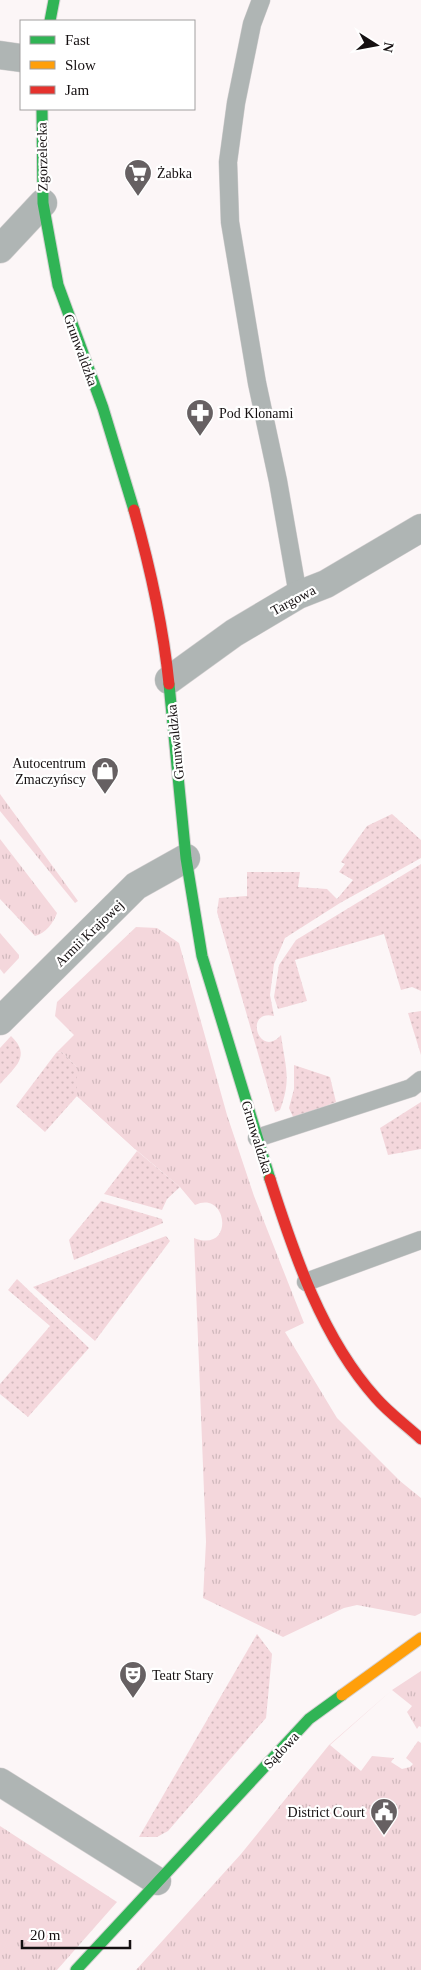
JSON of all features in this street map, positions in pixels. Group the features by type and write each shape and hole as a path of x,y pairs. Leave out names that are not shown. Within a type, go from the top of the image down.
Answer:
{"street":[{"path":"50,20 54,0"},
{"path":"0,55 20,58"},
{"name":"Zgorzelecka","path":"0,249 43,203 42,110"},
{"name":"Grunwaldzka","path":"43,203 58,286 103,408 146,553 164,644 186,858 202,956 257,1138 293,1250 321,1315 352,1366 376,1398 419,1434"},
{"name":"Targowa","path":"169,680 234,633 298,595 326,584 421,528"},
{"name":"Armii Krajowej","path":"0,1021 136,886 186,858"},
{"name":"Sądowa","path":"76,1970 309,1719 421,1638"},
{"path":"0,1782 157,1882"}],"lane":[{"path":"261,0 252,24 236,102 228,162 230,222 257,383 278,481 298,595"},
{"path":"257,1138 412,1088 421,1080"},
{"path":"306,1282 421,1240"}],"green space":[{"path":"0,794 78,901 75,903 0,811"},
{"path":"392,814 421,840 421,858 340,903 285,938 274,964 270,995 274,1016 264,1016 259,1020 257,1026 261,1038 266,1042 273,1041 281,1035 287,1081 280,1110 275,1112 217,912 219,898 247,896 247,872 300,872 298,887 327,889 337,899 353,880 339,872 345,864 341,862 367,826"},
{"path":"0,839 57,913 49,927 39,935 35,936 0,899"},
{"path":"421,864 421,991 412,987 401,990 384,934 295,960 307,1001 278,1009 274,997 279,965 296,940"},
{"path":"136,927 157,928 179,943 227,1115 254,1196 304,1323 285,1332 337,1418 400,1481 421,1498 421,1613 415,1616 357,1605 344,1608 283,1637 203,1598 206,1542 194,1238 207,1241 216,1237 221,1230 220,1213 215,1206 206,1202 195,1205 180,1187 77,1096 77,1067 62,1052 56,1053 74,1035 55,1016 57,1002"},
{"path":"0,933 19,955 19,958 4,974 0,969"},
{"path":"421,1011 421,1055 408,1013"},
{"path":"11,1036 17,1043 21,1055 16,1067 0,1084 0,1048"},
{"path":"62,1052 147,1136 135,1149 77,1096 45,1132 16,1106 56,1053"},
{"path":"294,1065 330,1077 336,1102 294,1119 289,1108 294,1089"},
{"path":"421,1102 421,1149 388,1155 380,1128"},
{"path":"137,1151 180,1187 167,1199 162,1210 104,1194"},
{"path":"101,1201 162,1219 163,1223 74,1260 69,1240"},
{"path":"166,1236 170,1241 95,1341 33,1287"},
{"path":"17,1279 89,1348 28,1417 0,1394 0,1384 50,1326 8,1290"},
{"path":"257,1634 272,1654 266,1718 168,1831 157,1837 139,1837"},
{"path":"421,1671 421,1727 419,1726 417,1729 407,1712 412,1706 392,1690"},
{"path":"392,1690 330,1745 361,1771 372,1756 394,1758 391,1762 402,1769 410,1767 413,1764 406,1758 418,1741 421,1743 421,1970 136,1970 241,1854 329,1745"},
{"path":"0,1826 117,1902 57,1970 0,1970"}],"traffic: fast":[{"path":"50,20 54,0"},
{"path":"42,110 43,203 58,285 103,408 134,510"},
{"path":"169,684 186,858 202,956 270,1179"},
{"path":"76,1970 309,1719 342,1695"}],"traffic: slow":[{"path":"342,1695 421,1638"}],"traffic: jam":[{"path":"134,510 155,596 169,684"},
{"path":"270,1179 300,1265 325,1322 340,1349 376,1398 421,1439"}],"place":[{"name":"Żabka","path":"138,197"},
{"name":"Pod Klonami","path":"200,437"},
{"name":"Autocentrum Zmaczyńscy","path":"105,795"},
{"name":"Teatr Stary","path":"133,1699"},
{"name":"District Court","path":"384,1836"}]}
